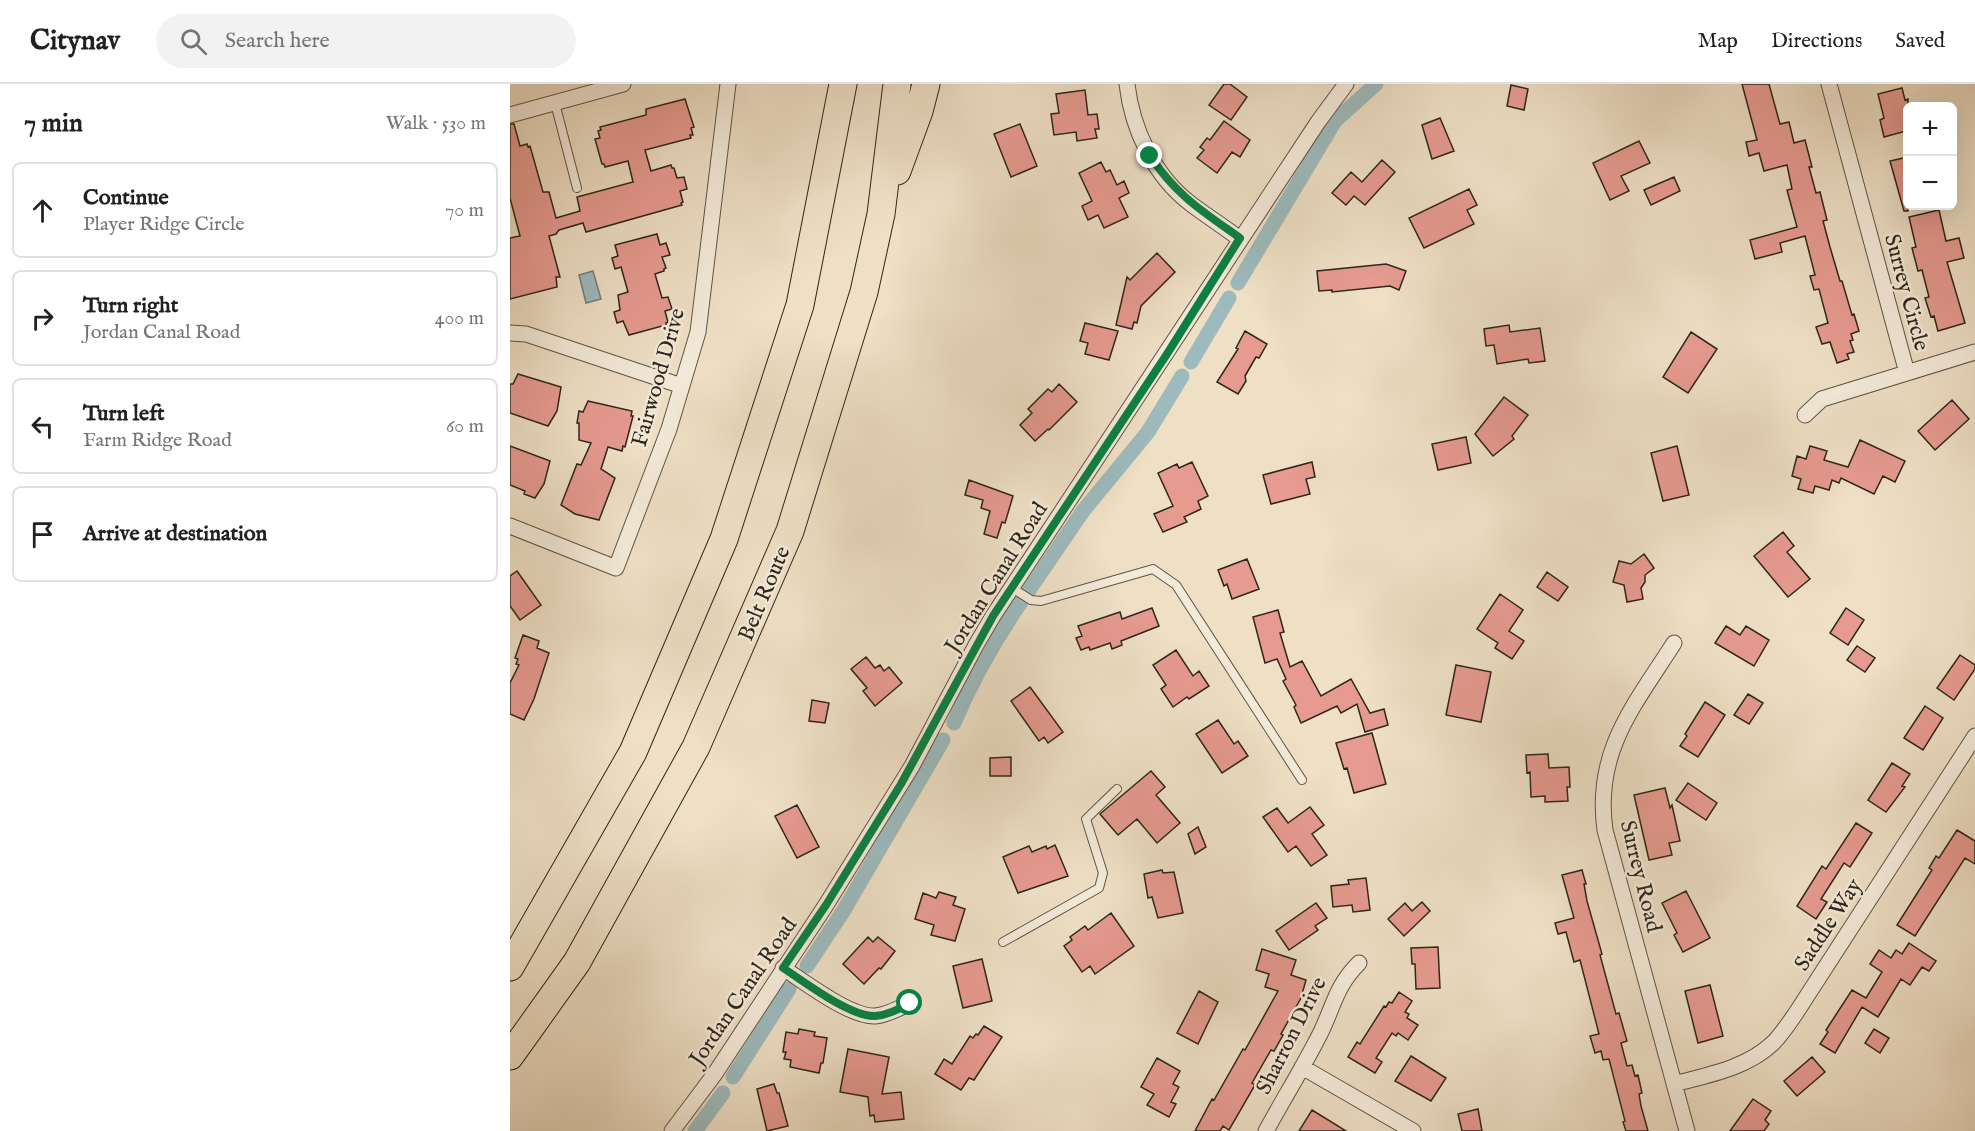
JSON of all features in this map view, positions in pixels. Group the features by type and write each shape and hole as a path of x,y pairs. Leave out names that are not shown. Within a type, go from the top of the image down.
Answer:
{"highway":[{"path":"510,967 633,752 724,539 800,305 843,84"},
{"name":"Belt Route","path":"510,1056 577,962 696,747 790,531 864,292 881,214 897,84"},
{"path":"881,214 919,111 926,84"}],"street":[{"path":"510,115 624,84"},
{"name":"Fairwood Drive","path":"510,526 616,568 644,499 698,332 728,84"},
{"path":"1127,84 1133,116 1150,156 1161,172 1190,203 1240,238"},
{"name":"Jordan Canal Road","path":"672,1131 714,1075 826,905 901,784 976,645 1012,588 1240,238 1346,84"},
{"name":"Surrey Circle","path":"1829,84 1907,373"},
{"path":"510,333 526,334 682,386"},
{"path":"1805,415 1822,399 1975,352"},
{"name":"Surrey Road","path":"1674,643 1616,738 1607,762 1602,809 1605,830 1687,1131"},
{"name":"Saddle Way","path":"1674,1084 1740,1065 1758,1056 1774,1042 1796,1013 1975,736"},
{"name":"Sharron Drive","path":"1266,1131 1325,1022 1336,993 1346,976 1359,963"},
{"path":"783,968 847,1009 862,1014 873,1016 884,1014 910,1003"},
{"path":"1302,1067 1413,1131"}],"lane":[{"path":"555,103 577,188"},
{"path":"1012,588 1031,600 1041,601 1153,568 1176,585 1302,780"},
{"path":"1004,942 1099,888 1102,873 1086,819 1117,789"}],"water":[{"path":"593,271 601,299 586,303 579,275"}],"building":[{"path":"1224,84 1230,84 1247,97 1231,120 1209,105"},
{"path":"1742,84 1769,84 1780,124 1789,122 1794,143 1805,140 1816,193 1820,192 1827,220 1823,221 1830,247 1859,331 1851,334 1853,340 1850,341 1854,352 1847,354 1849,359 1837,363 1830,342 1822,344 1816,327 1828,323 1819,289 1814,290 1810,276 1815,275 1805,236 1780,243 1782,252 1755,259 1750,240 1797,227 1787,190 1792,189 1787,165 1764,171 1759,153 1749,156 1746,142 1757,140"},
{"path":"1511,85 1528,89 1524,110 1507,106"},
{"path":"1902,88 1905,100 1908,99 1908,102 1903,102 1903,132 1884,137 1880,120 1884,118 1878,94"},
{"path":"1085,90 1088,115 1097,114 1099,129 1095,129 1097,138 1077,141 1076,132 1054,135 1051,114 1059,113 1056,94"},
{"path":"685,99 694,127 691,128 693,135 690,135 691,138 645,150 651,171 671,165 677,178 684,177 687,189 680,191 682,205 586,232 583,223 559,230 556,234 549,236 560,277 556,277 557,287 510,299 510,238 520,236 510,198 510,124 514,124 520,146 527,144 528,147 530,146 543,192 549,192 556,218 580,211 577,197 633,182 628,161 605,167 602,164 595,139 600,138 598,131 601,130 600,127 646,115 646,109"},
{"path":"1440,118 1454,151 1432,159 1422,125"},
{"path":"1224,121 1250,140 1240,157 1232,152 1217,173 1197,158 1204,150 1200,147 1207,138 1210,140"},
{"path":"1020,124 1037,166 1011,177 994,134"},
{"path":"1639,141 1650,163 1621,176 1629,191 1610,200 1593,163"},
{"path":"1903,158 1903,207 1890,161"},
{"path":"1382,160 1395,172 1365,205 1354,196 1346,205 1332,193 1351,172 1362,182"},
{"path":"1101,162 1106,172 1110,170 1117,185 1124,181 1129,193 1119,198 1128,217 1104,228 1098,215 1088,220 1082,206 1092,201 1079,173"},
{"path":"1674,177 1680,191 1651,205 1644,190"},
{"path":"1469,189 1477,205 1467,210 1474,224 1424,248 1409,218"},
{"path":"1939,210 1946,241 1959,238 1964,258 1947,262 1965,323 1938,331 1925,298 1929,297 1922,270 1918,271 1912,248 1916,247 1909,217"},
{"path":"657,234 660,245 666,243 670,255 662,257 666,268 664,271 655,274 662,298 668,297 672,309 665,311 668,322 666,325 629,335 623,321 617,323 614,312 620,310 618,295 628,292 621,267 615,269 612,258 618,256 615,245"},
{"path":"1157,253 1175,272 1141,306 1137,323 1134,322 1132,329 1116,325 1127,277 1130,280"},
{"path":"1386,264 1406,271 1399,290 1390,286 1332,292 1332,290 1319,291 1317,271"},
{"path":"1085,323 1118,331 1109,360 1085,354 1088,343 1080,341"},
{"path":"1509,325 1510,332 1540,328 1545,361 1529,363 1528,359 1497,364 1494,345 1486,346 1484,329"},
{"path":"1245,331 1267,344 1259,358 1256,357 1238,394 1217,382 1238,349 1236,348"},
{"path":"1691,332 1717,349 1688,393 1663,377"},
{"path":"518,374 561,387 557,411 548,426 510,413 510,384 513,384"},
{"path":"1059,384 1077,402 1035,441 1020,425 1032,413 1028,409 1048,389 1052,392"},
{"path":"1504,397 1528,415 1512,436 1514,439 1493,456 1475,434"},
{"path":"1952,400 1969,419 1935,450 1918,431"},
{"path":"588,401 632,411 631,416 633,416 622,451 608,447 601,469 615,478 599,520 575,514 561,505 577,464 581,465 591,443 579,440 579,423 577,423 579,411 583,412"},
{"path":"1466,437 1471,463 1438,470 1432,444"},
{"path":"1860,440 1905,461 1895,482 1883,476 1874,494 1841,478 1839,483 1832,480 1829,490 1815,486 1813,493 1798,489 1801,479 1792,476 1797,456 1806,459 1810,446 1827,451 1824,460 1848,467"},
{"path":"510,446 550,461 544,484 535,498 510,485"},
{"path":"1677,446 1689,495 1663,501 1651,453"},
{"path":"1192,462 1208,496 1198,501 1201,509 1184,517 1187,522 1163,532 1154,514 1173,506 1158,473 1177,464 1179,468"},
{"path":"1312,462 1315,477 1306,479 1310,494 1271,504 1263,475"},
{"path":"969,480 1013,496 1005,523 1002,522 997,538 984,534 990,511 981,508 983,500 965,495"},
{"path":"1783,532 1794,546 1787,552 1810,579 1788,597 1754,556"},
{"path":"1644,554 1654,568 1645,575 1645,582 1641,588 1643,599 1627,602 1624,585 1613,582 1619,561 1631,564"},
{"path":"1247,559 1259,589 1232,599 1227,584 1224,586 1218,570"},
{"path":"517,571 541,605 520,620 510,606 510,576"},
{"path":"1547,572 1568,587 1558,601 1537,587"},
{"path":"1500,594 1523,610 1509,631 1524,641 1512,659 1495,648 1498,643 1477,629"},
{"path":"1152,608 1159,626 1121,641 1122,645 1112,649 1110,643 1090,650 1089,647 1081,650 1076,638 1082,636 1078,626 1120,612 1122,619"},
{"path":"1846,608 1864,620 1848,645 1830,633"},
{"path":"1278,610 1284,632 1280,633 1290,667 1302,661 1321,696 1351,679 1370,713 1384,709 1388,725 1365,732 1357,704 1341,713 1337,706 1301,723 1294,707 1296,705 1283,681 1286,679 1277,659 1265,663 1253,617"},
{"path":"1726,626 1740,635 1746,626 1769,640 1754,666 1715,643"},
{"path":"523,635 539,641 537,648 549,653 534,699 524,720 510,714 510,683 519,665 516,664 518,659 515,658"},
{"path":"1857,646 1875,658 1865,672 1847,660"},
{"path":"1176,650 1193,676 1199,671 1209,686 1173,707 1161,689 1166,685 1153,665"},
{"path":"1960,655 1975,665 1975,669 1954,700 1937,688"},
{"path":"866,657 875,668 880,665 884,671 889,667 902,683 875,706 863,691 867,688 851,669"},
{"path":"1456,665 1491,672 1481,722 1446,715"},
{"path":"1030,687 1063,732 1048,743 1044,737 1039,741 1011,701"},
{"path":"1748,694 1763,703 1749,724 1734,715"},
{"path":"812,700 829,703 825,723 809,721"},
{"path":"1705,702 1725,715 1698,757 1680,746"},
{"path":"1925,706 1943,718 1923,750 1904,738"},
{"path":"1218,720 1234,744 1238,741 1248,756 1222,773 1196,734"},
{"path":"1372,733 1386,784 1354,793 1347,768 1344,769 1336,743"},
{"path":"1548,754 1549,768 1569,767 1568,801 1545,802 1545,796 1531,797 1530,772 1527,773 1526,755"},
{"path":"1011,757 1011,776 990,776 990,758"},
{"path":"1892,763 1910,774 1902,786 1905,787 1886,812 1868,800"},
{"path":"1151,771 1165,787 1156,795 1180,823 1157,843 1137,819 1118,835 1100,814"},
{"path":"1688,783 1717,803 1706,820 1676,800"},
{"path":"1665,788 1670,808 1672,805 1680,841 1669,843 1672,855 1649,860 1634,795"},
{"path":"797,805 819,847 797,858 775,816"},
{"path":"1310,807 1324,825 1312,834 1327,855 1311,866 1296,846 1288,852 1263,817 1277,808 1288,823"},
{"path":"1856,823 1872,833 1850,867 1844,863 1821,899 1827,902 1816,919 1797,906 1822,866 1826,869"},
{"path":"1198,827 1206,847 1195,854 1188,834"},
{"path":"1957,830 1975,841 1975,864 1965,858 1915,936 1897,925 1932,870 1929,868 1936,856 1939,858"},
{"path":"1055,845 1068,876 1018,893 1003,857 1029,846 1032,852"},
{"path":"1162,870 1163,873 1174,872 1183,913 1158,918 1152,897 1148,898 1144,874"},
{"path":"1582,870 1587,901 1602,954 1600,955 1616,1014 1619,1013 1627,1041 1621,1043 1627,1066 1632,1065 1635,1076 1638,1075 1642,1093 1639,1094 1641,1106 1648,1131 1626,1131 1609,1059 1603,1060 1601,1051 1595,1053 1590,1036 1599,1034 1580,960 1574,962 1566,932 1558,934 1555,923 1574,918 1562,875"},
{"path":"1366,878 1370,910 1353,912 1352,905 1333,907 1331,886 1349,884 1348,880"},
{"path":"1686,891 1710,938 1683,952 1674,935 1677,933 1662,903"},
{"path":"939,892 956,897 953,905 965,909 955,941 931,935 934,925 915,919 923,893 936,898"},
{"path":"1422,902 1430,911 1404,936 1388,919 1405,903 1412,911"},
{"path":"1316,903 1327,918 1315,926 1318,930 1289,950 1276,931"},
{"path":"1111,913 1134,946 1095,974 1090,966 1082,972 1064,946 1072,940 1070,937 1085,926 1088,930"},
{"path":"868,937 873,942 878,937 895,951 881,969 879,968 864,984 843,964"},
{"path":"1909,943 1936,961 1929,971 1922,967 1910,985 1901,979 1878,1017 1862,1007 1835,1053 1820,1044 1828,1032 1826,1030 1852,990 1866,998 1882,972 1870,964 1879,950 1891,958 1896,950 1902,954"},
{"path":"1438,947 1440,988 1416,989 1415,964 1412,964 1411,948"},
{"path":"1262,949 1296,960 1291,975 1306,980 1301,998 1274,1051 1271,1050 1252,1083 1255,1085 1229,1130 1223,1126 1220,1131 1195,1131 1278,991 1265,987 1269,974 1256,970"},
{"path":"982,959 992,1001 963,1008 953,966"},
{"path":"1710,985 1723,1036 1698,1043 1685,991"},
{"path":"1199,991 1218,1002 1198,1044 1177,1033"},
{"path":"1399,992 1412,1001 1405,1012 1409,1014 1407,1018 1418,1025 1408,1040 1398,1033 1396,1036 1392,1033 1376,1058 1382,1062 1375,1073 1348,1057 1357,1042 1360,1044 1384,1006 1386,1007 1389,1002 1392,1003"},
{"path":"984,1026 1002,1037 974,1080 969,1078 961,1090 935,1074 944,1059 952,1064 970,1036 973,1038 976,1034 978,1035"},
{"path":"799,1029 815,1032 814,1036 827,1038 819,1073 790,1067 791,1060 784,1059 786,1032 798,1034"},
{"path":"1874,1029 1889,1038 1880,1053 1865,1043"},
{"path":"848,1049 889,1057 882,1094 901,1092 904,1119 875,1122 874,1115 870,1116 868,1097 840,1092"},
{"path":"1411,1056 1446,1078 1431,1101 1395,1081"},
{"path":"1812,1057 1825,1072 1797,1096 1784,1081"},
{"path":"1157,1058 1180,1071 1173,1084 1179,1087 1171,1102 1176,1104 1169,1117 1147,1105 1154,1094 1141,1087"},
{"path":"774,1084 779,1093 788,1126 767,1131 757,1089"},
{"path":"1753,1099 1771,1111 1765,1120 1769,1124 1764,1131 1730,1131"},
{"path":"1478,1109 1482,1131 1462,1131 1458,1114"},
{"path":"1312,1110 1346,1131 1299,1131"}],"waterway":[{"path":"1238,283 1335,121 1376,84"},
{"path":"1191,362 1229,298"},
{"path":"1029,590 1083,511 1148,432 1182,376"},
{"path":"954,723 984,661 1021,602"},
{"path":"807,966 844,910 943,740"},
{"path":"733,1077 789,989"},
{"path":"695,1131 723,1093"}],"route":[{"path":"910,1003 884,1014 873,1016 862,1014 847,1009 783,968 826,905 912,766 993,616 1167,354 1240,238 1174,189 1150,156"}]}
